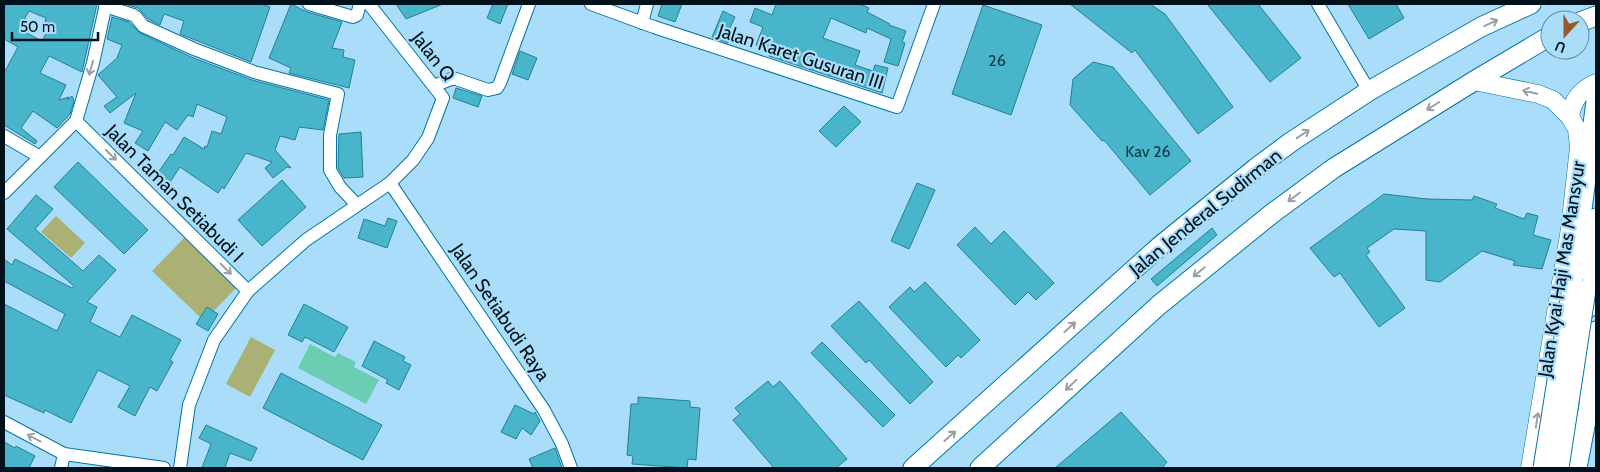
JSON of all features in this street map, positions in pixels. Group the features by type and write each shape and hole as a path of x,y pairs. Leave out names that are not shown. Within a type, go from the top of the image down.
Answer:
{"main road":[{"name":"Jalan Jenderal Sudirman","path":"914,468 1174,235 1256,168 1291,142 1369,91 1474,31 1531,4"},
{"path":"980,468 1159,305 1244,236 1334,168 1540,40"},
{"path":"1531,47 1540,46"},
{"path":"1543,468 1572,287 1596,101"},
{"path":"1558,468 1596,218"},
{"path":"1536,468 1571,371 1585,324 1592,292 1596,258"},
{"path":"1577,468 1593,398 1588,380 1596,331"}],"street":[{"path":"309,4 354,18 357,15 360,4"},
{"name":"Jalan Q","path":"369,4 443,98 428,138 413,160 390,183"},
{"path":"434,86 451,79 456,79 488,90 497,88 529,4"},
{"name":"Jalan Karet Gusuran III","path":"591,4 642,23 896,107 934,4"},
{"path":"642,23 648,4"},
{"path":"1318,4 1369,91"},
{"path":"4,193 76,121 93,63 105,5 133,15 144,26 194,50 254,72 338,94 330,136 330,170 340,187 357,205"},
{"name":"Jalan Kyai Haji Mas Mansyur","path":"1474,80 1538,94 1553,100 1570,117 1577,129 1579,147 1576,185 1561,288 1530,468"},
{"path":"1570,117 1571,107 1576,98 1583,90 1596,83"},
{"name":"Jalan Taman Setiabudi I","path":"76,121 248,291"},
{"path":"4,136 40,157"},
{"path":"180,468 189,404 214,340 248,291 306,240 390,183"},
{"name":"Jalan Setiabudi Raya","path":"390,183 544,410 562,444 571,468"},
{"path":"4,422 64,454 164,468"},
{"path":"61,468 64,454"}],"shaded area":[{"path":"56,216 85,243 71,258 41,232"},
{"path":"185,237 237,287 204,321 152,271"},
{"path":"251,337 275,350 250,397 226,384"},
{"path":"310,344 335,357 338,353 356,362 354,367 379,380 366,404 298,368"}],"building":[{"path":"4,4 97,4 82,72 49,56 40,73 66,85 59,100 69,97 67,100 72,96 74,101 70,114 57,128 33,111 21,128 37,141 35,144 4,125 4,73 18,47 4,39","holes":["29,11 46,18 45,22 51,24 42,41 19,29"]},
{"path":"125,4 262,4 270,7 251,62 180,34 184,21 164,14 160,25 148,19 138,8"},
{"path":"291,4 307,12 342,22 332,48 344,50 343,57 355,60 349,88 289,73 291,68 269,58"},
{"path":"396,4 443,4 406,19"},
{"path":"493,4 508,4 500,24 487,18"},
{"path":"662,4 682,4 675,22 658,16"},
{"path":"776,4 860,4 869,8 867,12 889,25 906,31 902,42 905,43 898,66 884,62 891,39 867,28 866,33 831,18 823,38 860,51 855,65 873,71 875,65 888,68 882,93 769,56 771,51 756,45 763,27 750,22 755,8 772,15"},
{"path":"1070,4 1150,4 1165,14 1233,107 1198,134 1135,50 1132,53"},
{"path":"1207,4 1258,4 1301,58 1270,82"},
{"path":"1348,4 1396,4 1404,18 1369,39"},
{"path":"983,5 1042,25 1011,115 952,94"},
{"path":"723,11 735,17 726,36 730,38 728,43 712,37"},
{"path":"112,17 129,22 140,33 191,57 252,80 329,100 323,130 299,127 295,140 280,136 275,150 291,168 287,167 273,178 265,168 272,162 246,153 224,189 222,187 218,193 180,167 168,185 155,177 171,154 173,155 184,137 204,149 205,146 207,147 212,131 221,134 227,117 197,104 193,117 188,115 177,130 165,122 148,151 135,143 143,131 124,123 136,93 110,113 104,106 117,97 98,75 117,58 122,45 107,39"},
{"path":"520,51 537,58 528,80 512,74"},
{"path":"1093,62 1113,67 1191,161 1150,195 1104,140 1102,141 1070,105 1073,79"},
{"path":"456,88 482,96 478,107 453,98"},
{"path":"844,106 861,122 836,147 819,131"},
{"path":"361,132 363,177 344,178 338,168 339,134"},
{"path":"78,162 148,230 124,254 54,187"},
{"path":"282,180 306,207 262,246 238,220"},
{"path":"917,183 935,190 909,249 891,241"},
{"path":"1384,194 1427,199 1472,200 1474,196 1497,204 1495,208 1524,219 1527,213 1538,216 1533,235 1551,240 1542,269 1513,265 1515,261 1482,251 1440,282 1426,280 1426,231 1394,229 1367,248 1370,252 1366,255 1405,308 1379,327 1340,273 1334,277 1310,248"},
{"path":"36,195 53,209 35,229 83,271 99,255 116,270 87,302 97,307 90,322 120,337 132,315 181,340 170,360 173,362 157,391 150,387 135,416 118,407 130,386 98,370 71,423 45,410 44,413 4,395 4,304 57,331 65,314 4,281 4,259 12,265 15,259 72,288 74,286 7,229"},
{"path":"388,218 397,221 387,248 358,238 364,219 385,226"},
{"path":"975,227 991,244 1004,231 1054,283 1036,300 1028,292 1015,305 957,245"},
{"path":"1212,228 1217,235 1157,286 1151,279"},
{"path":"925,282 980,340 961,358 958,355 946,367 889,307 910,287 914,292"},
{"path":"859,301 933,382 910,404 869,360 866,363 831,326"},
{"path":"304,304 348,327 334,352 305,337 302,342 288,335"},
{"path":"207,307 218,314 208,331 196,324"},
{"path":"374,341 405,357 403,361 411,365 399,390 386,383 388,380 362,366"},
{"path":"822,342 895,415 883,427 811,353"},
{"path":"281,373 382,425 363,460 263,408"},
{"path":"768,381 773,387 780,381 847,459 836,468 774,468 733,420 740,414 735,408"},
{"path":"638,397 690,401 690,407 700,408 696,460 688,459 687,468 632,464 633,456 627,455 631,404 638,404"},
{"path":"515,405 534,414 535,412 540,421 531,435 522,428 516,439 501,432"},
{"path":"1121,412 1167,462 1162,468 1055,468"},
{"path":"206,425 257,448 251,461 230,453 225,468 202,468 211,444 199,438"},
{"path":"4,442 35,456 29,468 4,468"},
{"path":"555,448 562,468 533,468 529,459"}]}
